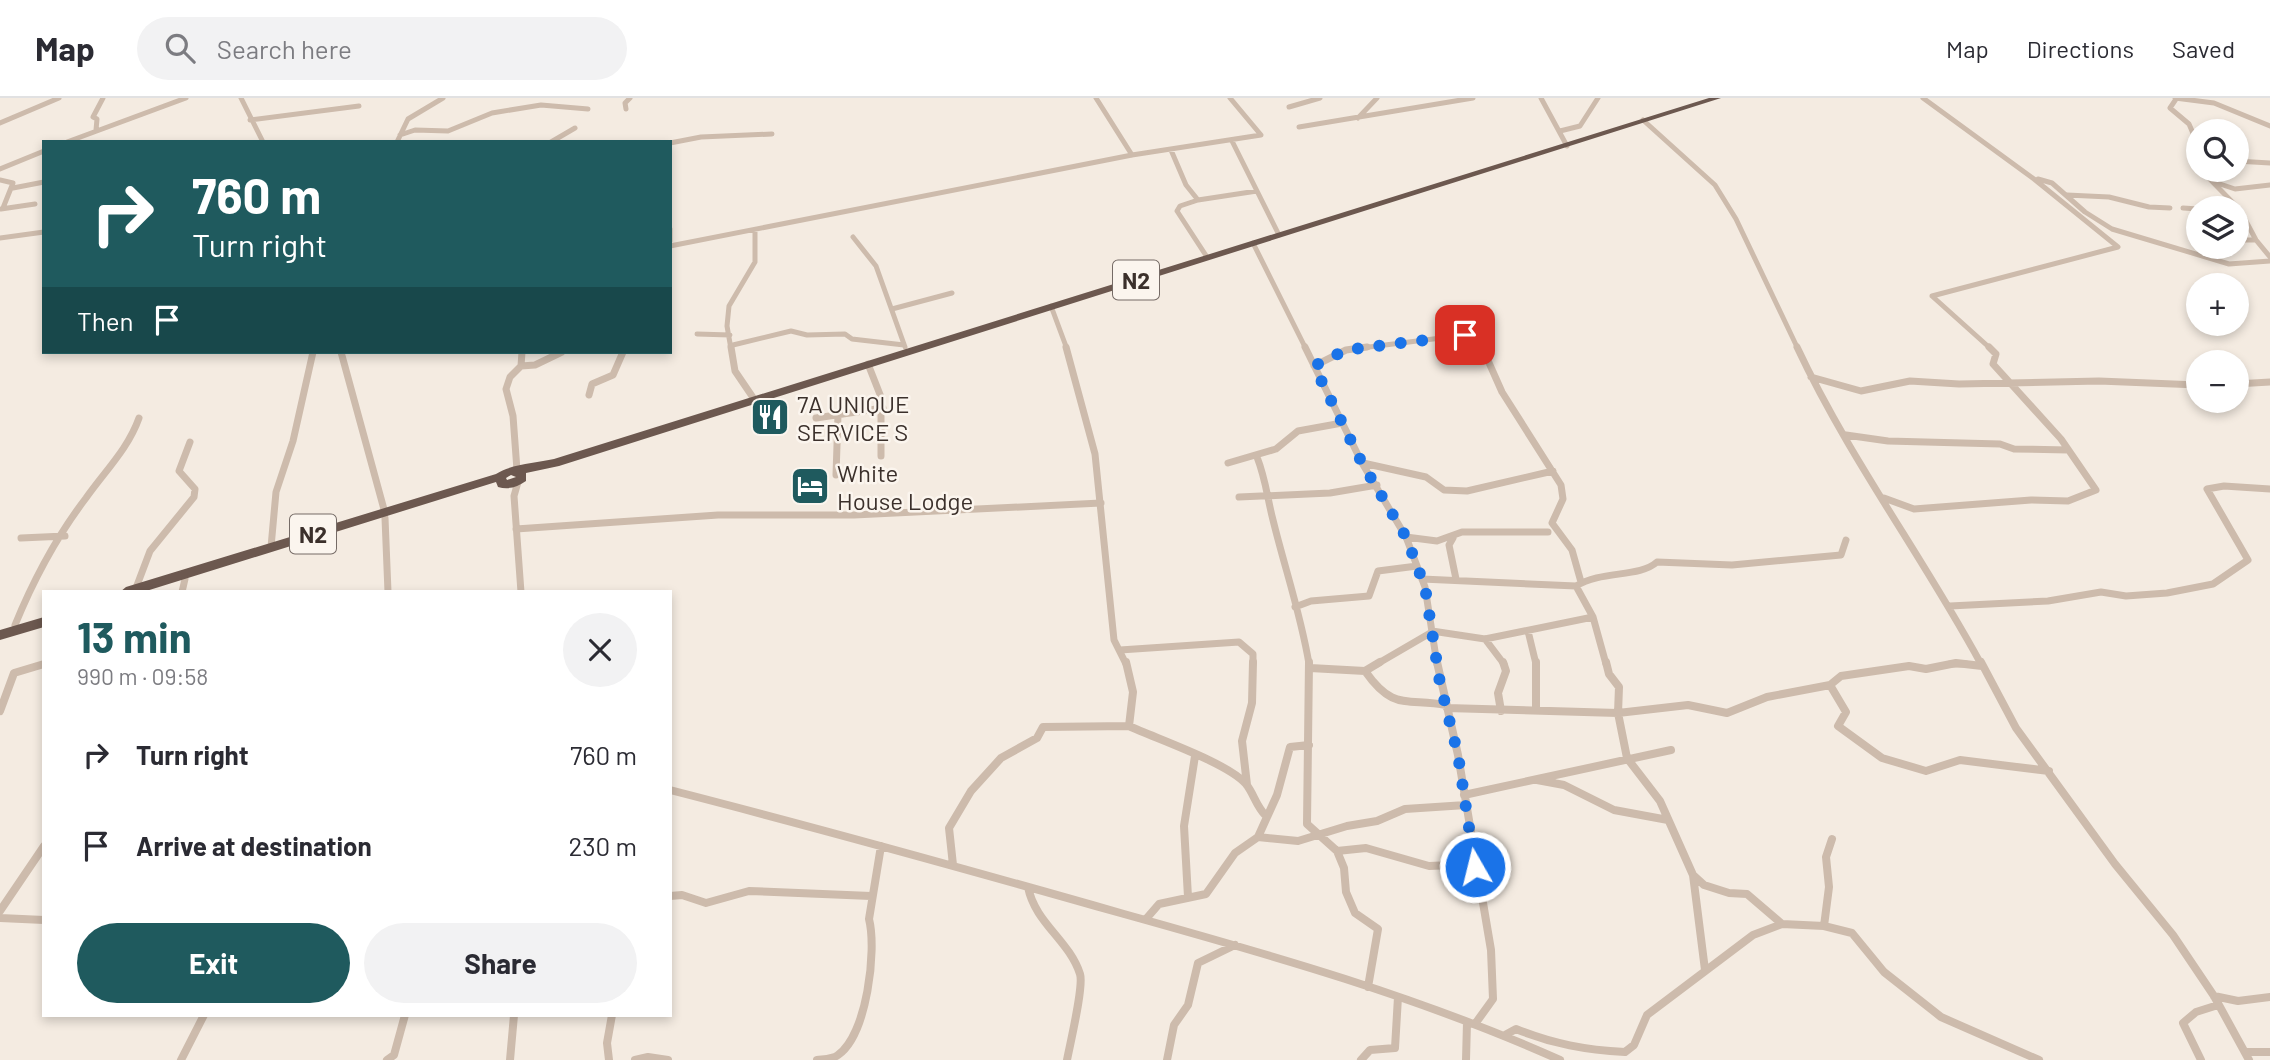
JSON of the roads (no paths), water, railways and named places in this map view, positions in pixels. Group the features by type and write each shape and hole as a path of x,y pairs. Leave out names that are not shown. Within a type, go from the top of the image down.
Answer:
{"highway":[{"name":"N2","path":"138,590 271,547 511,477 868,364 906,348 1051,306 1717,98"},
{"name":"N2","path":"143,590 183,585 385,515"},
{"path":"0,629 42,617"},
{"path":"0,635 42,623"}],"street":[{"path":"0,120 59,98"},
{"path":"96,130 97,120 93,117 103,98"},
{"path":"72,140 186,98"},
{"path":"241,98 262,140"},
{"path":"398,140 408,119 443,98"},
{"path":"626,109 625,103 630,98"},
{"path":"1096,98 1132,155"},
{"path":"672,246 1132,155 1261,135 1230,98"},
{"path":"1294,98 1287,110 1320,98"},
{"path":"1299,127 1473,98"},
{"path":"1541,98 1567,146"},
{"path":"1560,131 1580,126 1598,98"},
{"path":"1884,498 1914,509 2031,500 2068,501 2095,490 2080,462 2015,384 1993,364 1996,354 1971,329 1958,323 1932,296 2118,247 2034,178 1923,98"},
{"path":"2186,121 2170,108 2176,98 2214,103 2270,126"},
{"path":"1371,116 1375,107 1372,99"},
{"path":"1357,118 1372,99"},
{"path":"400,135 415,130 454,130 492,113 541,105 588,109"},
{"path":"250,120 359,106"},
{"path":"1643,120 1715,185 1737,219 1811,377 1903,534 1950,606 2016,728 2050,771 2115,864 2173,935 2216,1000 2247,1056 2270,1052"},
{"path":"554,140 575,128"},
{"path":"672,143 724,135 772,134"},
{"path":"1232,141 1279,235"},
{"path":"1171,150 1186,185 1198,200"},
{"path":"0,169 42,152"},
{"path":"2249,162 2270,163"},
{"path":"2034,178 2052,183 2112,229 2228,264 2270,259 2249,228"},
{"path":"0,180 13,183 2,209"},
{"path":"13,188 42,182"},
{"path":"2217,183 2235,189 2270,185"},
{"path":"2217,183 2228,196"},
{"path":"1207,257 1177,211 1180,206 1198,200 1257,191"},
{"path":"2066,195 2109,197 2148,207 2170,208"},
{"path":"2,209 35,204"},
{"path":"754,399 735,371 733,345 727,326 729,306 755,262 755,230"},
{"path":"0,238 42,232"},
{"path":"733,345 791,331 807,335 845,334 852,339 906,348 876,266 853,237"},
{"path":"2249,240 2256,240"},
{"path":"1253,243 1362,463 1406,537 1422,579 1487,916 1495,988 1493,999 1471,1023 1466,1060"},
{"path":"892,309 952,293"},
{"path":"1051,306 1096,454 1114,640 1127,661 1136,701 1129,726"},
{"path":"697,334 730,335"},
{"path":"1314,366 1346,350 1473,337 1479,340 1502,391 1561,485 1563,499 1552,523 1569,539 1580,571 1578,584 1593,617 1609,674 1619,687 1618,713 1628,758 1634,770 1650,783 1693,875 1704,970"},
{"path":"271,547 276,492 293,441 313,354"},
{"path":"342,354 385,515 388,590"},
{"path":"521,366 522,354"},
{"path":"521,590 511,477 515,456 513,416 506,389 510,377 521,366 535,365 558,354"},
{"path":"589,395 592,384 613,375 622,354"},
{"path":"868,364 874,372 885,419 881,456"},
{"path":"1811,377 1861,391 1910,381 2015,384 2099,381 2186,385"},
{"path":"2249,383 2270,382"},
{"path":"816,418 883,408"},
{"path":"836,475 838,415"},
{"path":"15,625 30,589 65,536 84,500 131,440 139,418"},
{"path":"1228,463 1257,457 1293,440 1298,430 1342,423"},
{"path":"1846,435 1888,441 2000,444 2014,449 2068,450"},
{"path":"135,590 150,551 194,497 195,489 179,471 190,442"},
{"path":"514,496 511,477 515,456"},
{"path":"1257,457 1268,484 1295,607 1302,623 1310,668 1306,712 1309,745 1307,824 1337,851 1344,868 1346,892 1355,912 1378,929 1379,946 1370,964 1368,987"},
{"path":"1362,463 1426,477 1444,490 1467,491 1553,471"},
{"path":"1239,498 1330,494 1377,485"},
{"path":"1950,606 2048,601 2101,592 2126,596 2167,593 2213,584 2248,559 2207,489 2224,486 2270,489"},
{"path":"516,529 718,515 868,515 1101,503"},
{"path":"1457,579 1449,545 1462,532 1548,532"},
{"path":"21,538 65,536"},
{"path":"1406,537 1437,541 1454,538"},
{"path":"1422,579 1578,584 1591,577 1648,569 1657,562 1731,565 1841,555 1846,540"},
{"path":"1295,607 1311,601 1369,596 1378,571 1417,566"},
{"path":"1310,668 1365,671 1411,641 1432,631 1485,639 1593,617"},
{"path":"1528,631 1538,671 1536,710"},
{"path":"1485,639 1501,657 1506,671 1498,693 1501,711"},
{"path":"1120,650 1239,642 1253,654 1252,703 1242,741 1247,785 1256,806 1266,816"},
{"path":"1365,671 1375,686 1404,703 1413,705 1425,701 1446,707 1501,711 1618,713 1688,705 1727,713 1767,697 1830,685 1841,676 1909,666 1926,669 1956,663 1982,666"},
{"path":"0,711 14,673 42,665"},
{"path":"1830,685 1846,712 1838,726 1882,758 1926,771 1960,760 2050,771"},
{"path":"953,865 949,828 971,791 1001,758 1037,738 1043,727 1129,726 1231,772 1247,785"},
{"path":"1146,919 1159,904 1206,894 1235,853 1258,837 1278,795 1290,747 1309,745"},
{"path":"1464,795 1671,750"},
{"path":"1188,897 1183,862 1182,819 1185,793 1195,756"},
{"path":"1532,780 1564,785 1614,810 1668,820"},
{"path":"672,791 953,865 1235,945 1398,997 1505,1035 1560,1060"},
{"path":"1258,837 1298,841 1377,821 1405,809 1466,805"},
{"path":"1824,926 1829,887 1826,857 1832,839"},
{"path":"817,1060 838,1055 854,1035 867,988 874,945 874,925 869,919 881,846"},
{"path":"1337,851 1366,848 1386,856 1429,866 1475,864"},
{"path":"0,911 42,849"},
{"path":"1693,875 1704,885 1729,893 1747,894 1782,924"},
{"path":"1028,887 1031,903 1043,923 1068,950 1081,976 1067,1060"},
{"path":"672,896 682,895 706,903 749,891 855,893 871,896"},
{"path":"0,918 42,920"},
{"path":"1505,1035 1516,1029 1551,1043 1588,1050 1625,1052 1634,1045 1647,1015 1753,935 1782,924 1824,926 1852,933 1884,972 1941,1017 2039,1060"},
{"path":"1167,1060 1174,1025 1188,1005 1198,963 1235,945"},
{"path":"1361,1060 1370,1049 1395,1048 1398,997"},
{"path":"2201,1060 2183,1023 2216,1000 2270,997"},
{"path":"181,1060 203,1017"},
{"path":"387,1060 394,1055 404,1017"},
{"path":"510,1060 514,1017"},
{"path":"609,1060 607,1043 612,1017"},
{"path":"635,1060 648,1057 668,1060"}],"place":[{"name":"7A UNIQUE SERVICE S","path":"770,417"},
{"name":"White House Lodge","path":"810,486"}]}
